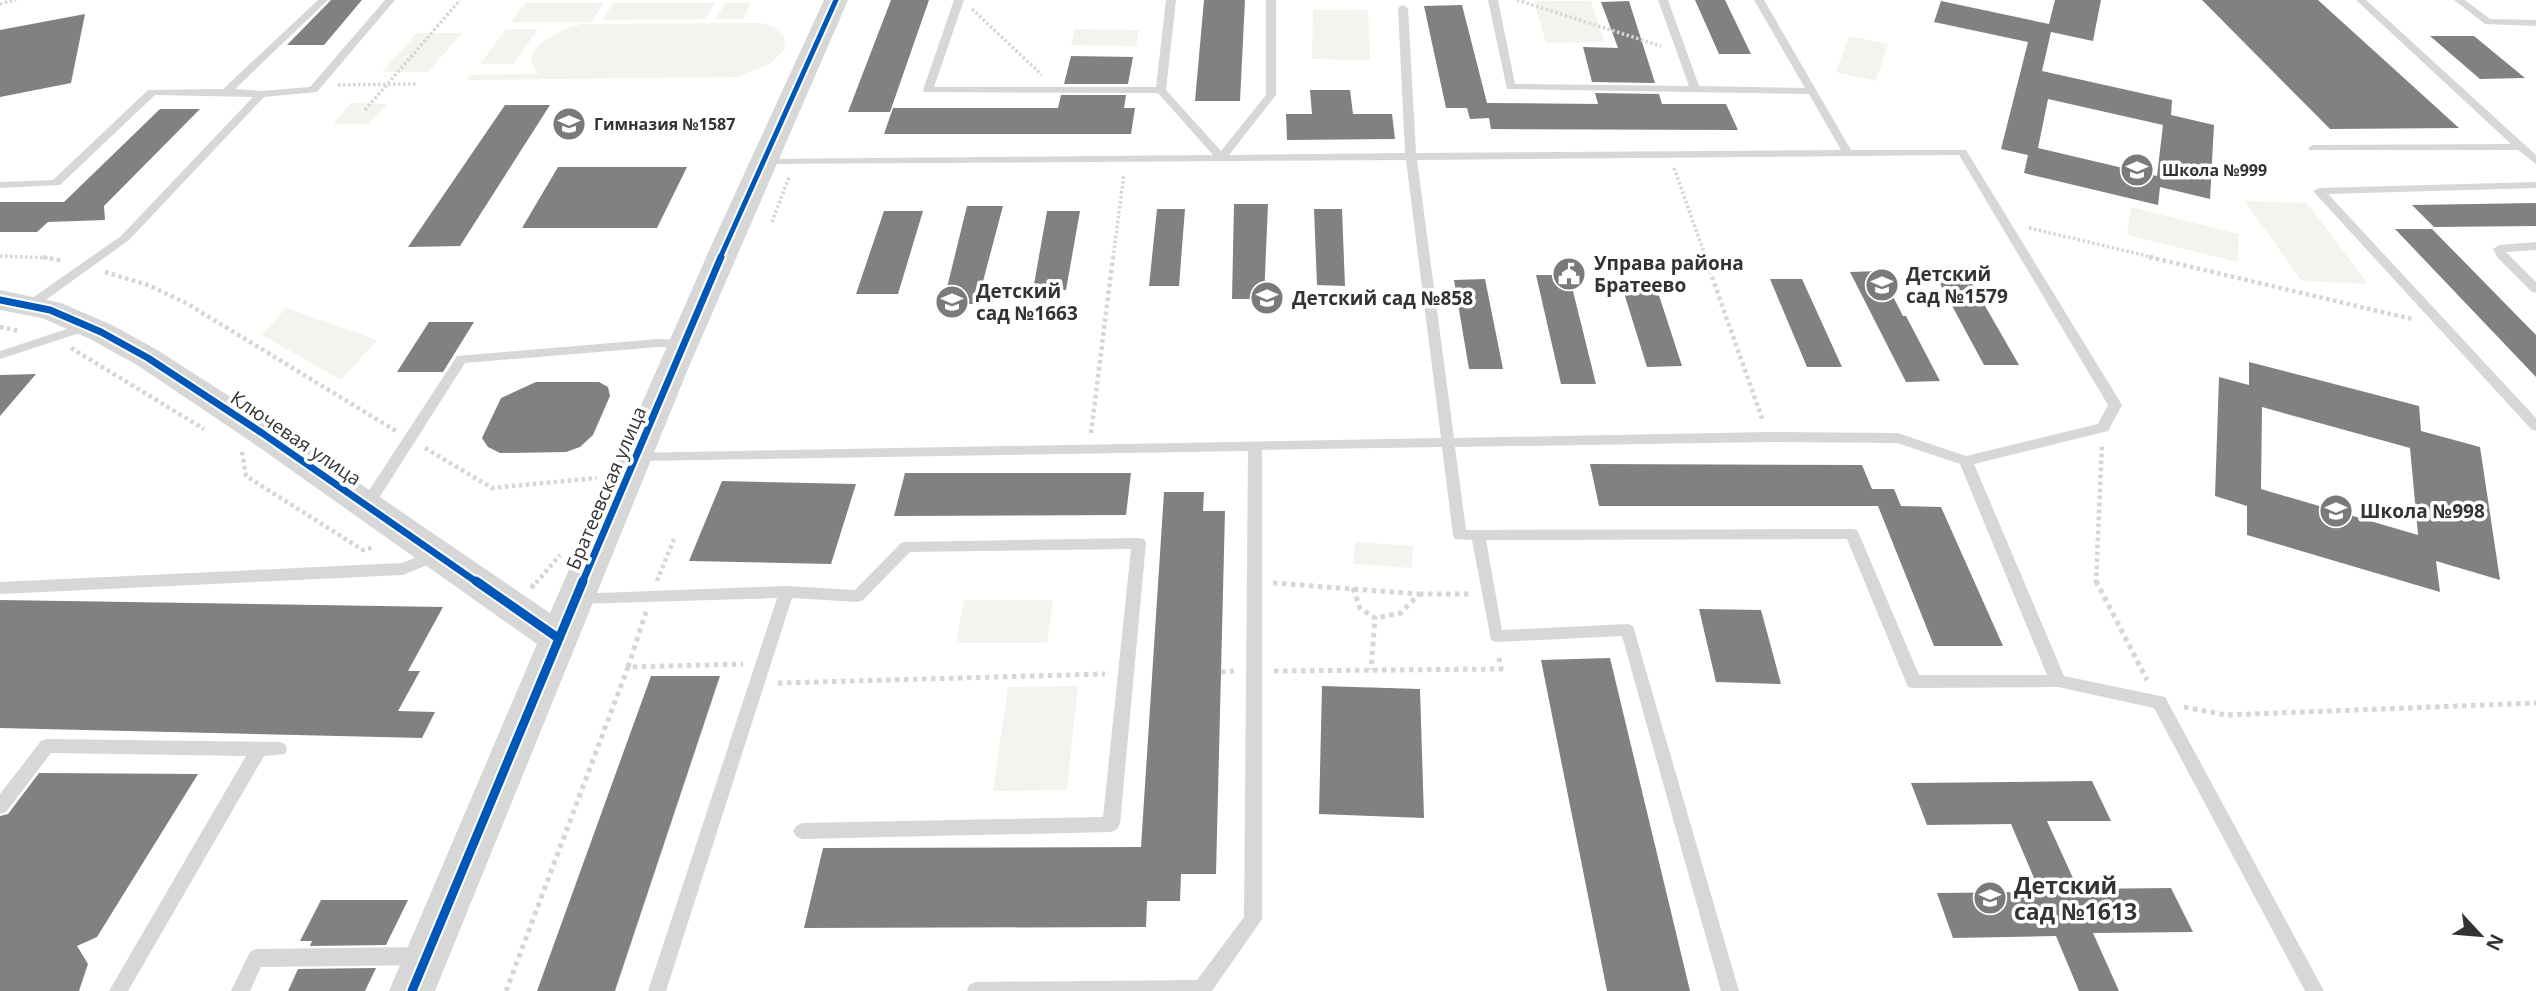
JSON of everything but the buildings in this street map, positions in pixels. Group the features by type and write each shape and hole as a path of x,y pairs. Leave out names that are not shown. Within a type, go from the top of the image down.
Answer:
{"street":[{"name":"Братеевская улица","path":"419,974 575,598 763,162 836,0"},
{"name":"Ключевая улица","path":"16,302 88,326 169,372 558,638"}],"lane":[{"path":"226,92 323,0"},
{"path":"0,185 56,183 152,92 261,94 313,90 390,0"},
{"path":"959,0 928,90 1161,90"},
{"path":"1171,0 1161,90 1221,158"},
{"path":"1221,158 1271,95 1270,0"},
{"path":"1493,0 1511,87 1810,91"},
{"path":"1663,0 1695,89"},
{"path":"1759,0 1848,153"},
{"path":"2361,0 2536,161"},
{"path":"2459,0 2488,22 2536,23"},
{"path":"1403,8 1411,157 1460,535 1852,534 1914,682 2059,681 2159,702 2315,991"},
{"path":"16,302 83,266 125,238 261,94"},
{"path":"2313,148 2521,147"},
{"path":"637,456 1768,437 1898,438 1966,461 2103,428 2115,405 1962,152 763,162"},
{"path":"2536,185 2319,191 2536,426"},
{"path":"2536,246 2499,249 2536,289"},
{"path":"0,355 88,326"},
{"path":"367,505 461,359 658,343 685,344"},
{"path":"976,991 1202,990 1253,919 1255,445"},
{"path":"1966,461 2059,681"},
{"path":"1478,535 1496,636 1628,630 1730,991"},
{"path":"575,598 786,592 858,596 906,547 1139,543 1111,824 802,831"},
{"path":"0,588 403,569 438,555"},
{"path":"657,991 786,592"},
{"path":"0,807 47,746 279,749"},
{"path":"118,991 259,749"},
{"path":"240,991 256,958 419,974"}],"path":[{"path":"0,4 16,0"},
{"path":"365,110 460,0"},
{"path":"1517,0 1682,53"},
{"path":"972,9 1058,90"},
{"path":"318,85 417,84"},
{"path":"1669,154 1768,437"},
{"path":"1089,448 1126,159"},
{"path":"2004,222 2444,327"},
{"path":"0,256 41,256 143,281 185,299 212,319 492,488 605,477 599,489"},
{"path":"0,327 50,338 85,355 214,435"},
{"path":"2103,428 2096,582 2159,702 2226,715 2536,703"},
{"path":"237,449 243,453 246,476 363,550 374,546 403,569"},
{"path":"515,608 567,547"},
{"path":"1254,582 1419,594 1489,594"},
{"path":"1353,588 1360,608 1375,618 1393,617 1409,609 1419,594"},
{"path":"1371,670 1375,618"},
{"path":"1221,671 1501,669 1496,636"},
{"path":"506,991 628,667 763,664"},
{"path":"757,684 1126,674"}],"shaded area":[{"path":"1534,1 1591,1 1605,42 1546,43"},
{"path":"525,3 604,3 591,22 511,22"},
{"path":"613,3 715,3 705,19 603,20"},
{"path":"725,3 751,3 743,19 716,19"},
{"path":"1313,10 1368,10 1370,60 1312,59"},
{"path":"762,23 778,29 784,35 785,49 770,64 736,77 467,80 470,75 538,74 531,62 532,55 542,42 562,30 581,24"},
{"path":"506,29 538,29 513,64 480,64"},
{"path":"1075,29 1139,30 1136,46 1071,45"},
{"path":"417,33 462,33 428,72 382,72"},
{"path":"1849,36 1888,44 1876,81 1836,72"},
{"path":"351,103 387,104 369,124 333,124"},
{"path":"2244,201 2307,203 2368,284 2302,281"},
{"path":"2131,207 2239,234 2238,262 2127,235"},
{"path":"286,308 377,340 341,380 262,335"},
{"path":"1355,542 1413,546 1412,568 1353,564"},
{"path":"964,600 1053,600 1047,643 956,643"},
{"path":"1078,686 1067,790 993,791 1008,687"}],"cycle path":[{"path":"412,991 672,369 836,0"},
{"path":"0,300 50,310 101,332 148,358 262,433 558,638"}],"place":[{"name":"Гимназия №1587","path":"569,124"},
{"name":"Школа №999","path":"2137,170"},
{"name":"Управа района Братеево","path":"1569,274"},
{"name":"Детский сад №1579","path":"1882,285"},
{"name":"Детский сад №858","path":"1267,298"},
{"name":"Детский сад №1663","path":"952,302"},
{"name":"Школа №998","path":"2336,511"},
{"name":"Детский сад №1613","path":"1990,898"}]}
